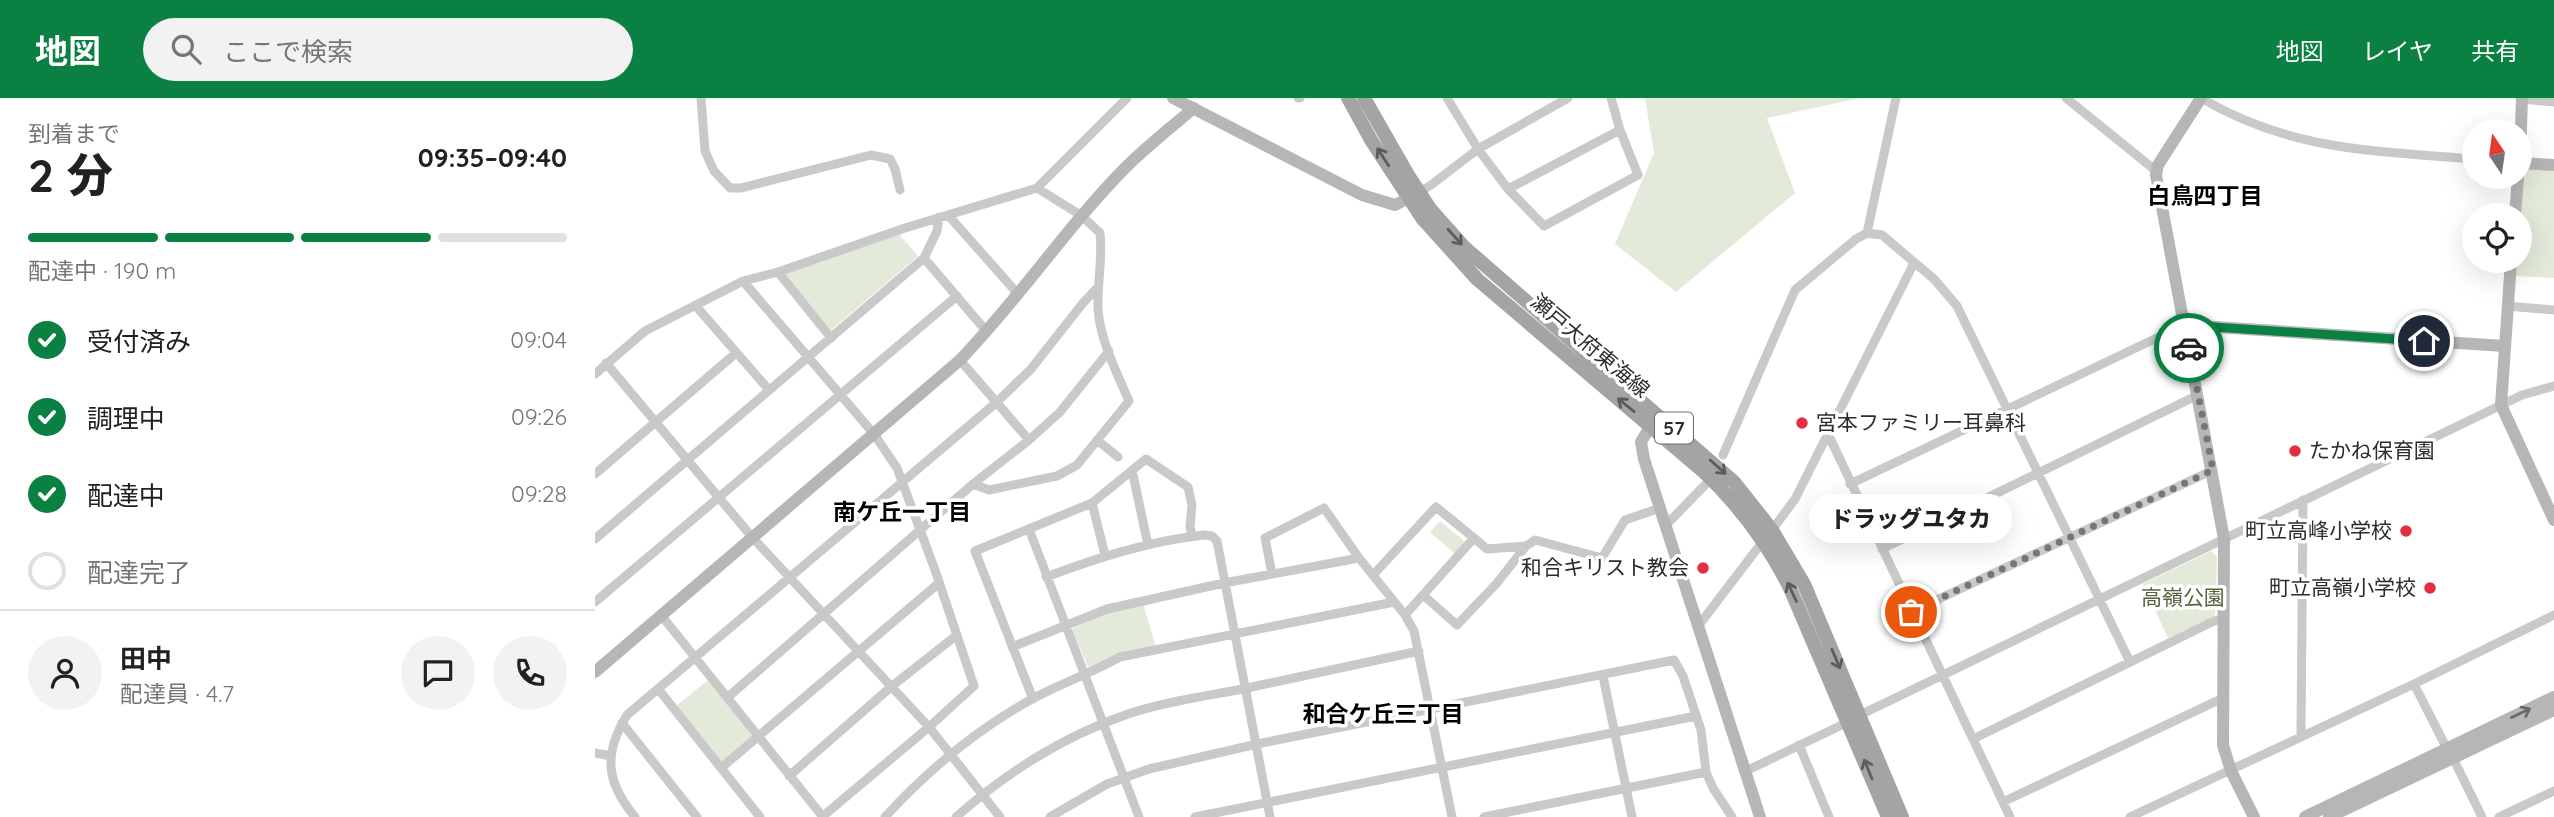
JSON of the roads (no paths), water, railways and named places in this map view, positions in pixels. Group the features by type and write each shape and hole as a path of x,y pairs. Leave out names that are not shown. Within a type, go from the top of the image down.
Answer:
{"main road":[{"name":"瀬戸大府東海線","path":"1348,98 1414,195"},
{"name":"瀬戸大府東海線","path":"1364,98 1438,237 1477,279 1654,419 1767,535 1789,586 1902,817"},
{"name":"瀬戸大府東海線","path":"1854,718 1888,817"}],"street":[{"path":"701,98 705,151 714,171 730,188 741,188 871,155 890,159 899,190"},
{"path":"595,374 645,331 743,281 1037,188 1127,98"},
{"path":"1173,98 1362,195 1395,205 1414,195 1478,149 1568,98"},
{"path":"1447,98 1478,149 1508,189 1544,226 1638,175 1611,98"},
{"path":"1867,233 1895,98"},
{"path":"2066,98 2155,170 2224,539 2223,745 2231,771 2254,817"},
{"path":"2155,170 2201,98 2233,116 2267,130 2313,143 2462,158"},
{"path":"2521,119 2522,98 2554,102"},
{"path":"595,672 960,360 987,332 1125,168 1194,108"},
{"path":"1508,189 1620,130"},
{"path":"2532,162 2554,165"},
{"path":"973,484 989,490 1057,476 1077,465 1129,401 1108,351 1098,312 1102,250 1100,233 1082,216 1037,188"},
{"path":"595,539 923,258 944,216"},
{"path":"944,216 1018,294"},
{"path":"1723,455 1795,290 1856,239 1867,233 1882,235 1942,286 1957,306 2130,662"},
{"path":"923,258 987,332"},
{"path":"1699,625 1795,499 1914,263"},
{"path":"778,272 831,338"},
{"path":"2510,273 2501,405 2554,520"},
{"path":"661,615 822,817 974,686 897,468 874,434 743,281"},
{"path":"635,817 620,799 611,774 615,734 627,715 791,579 997,401 1031,369 1098,287"},
{"path":"595,602 957,296"},
{"path":"695,306 769,390"},
{"path":"2507,306 2554,310"},
{"path":"1850,484 2184,325 2504,346"},
{"path":"728,697 920,533 973,484 1030,440 1060,412 1108,351"},
{"path":"595,474 736,353"},
{"path":"960,360 1030,440"},
{"path":"607,363 752,537 929,727 1000,817"},
{"path":"1746,771 2501,405 2533,391 2554,386"},
{"path":"1881,549 2198,395"},
{"path":"1654,419 1641,442 1760,817"},
{"path":"1828,434 2010,817"},
{"path":"1097,440 1118,457"},
{"path":"1033,699 975,551 1092,503 1146,459 1188,487 1192,505 1189,527 1192,536"},
{"path":"1132,470 1148,545"},
{"path":"1911,612 2213,470"},
{"path":"1666,525 1705,485"},
{"path":"2301,735 2303,500"},
{"path":"1092,503 1105,555"},
{"path":"1272,573 1265,538 1324,508 1359,558 1405,615 1413,631 1452,817"},
{"path":"1373,575 1436,508 1487,549 1527,546"},
{"path":"1423,596 1457,625 1535,540 1602,558 1625,520 1660,508"},
{"path":"1029,529 1139,817"},
{"path":"1046,577 1105,555 1148,545 1192,536 1212,536 1217,541 1270,817"},
{"path":"1405,615 1474,538"},
{"path":"1012,648 1107,609 1272,573 1359,558"},
{"path":"720,768 939,583"},
{"path":"885,817 949,754 993,722 1033,699 1120,657 1394,602"},
{"path":"2130,817 2554,615"},
{"path":"1973,739 2224,618"},
{"path":"789,776 892,686 957,635"},
{"path":"956,817 1021,765 1128,714 1194,697 1419,651"},
{"path":"1049,817 1087,795 1149,769 1257,744 1674,660 1683,676 1701,730 1706,772 1732,817"},
{"path":"1603,676 1632,817"},
{"path":"2414,684 2482,817"},
{"path":"659,691 760,817"},
{"path":"2329,817 2554,697"},
{"path":"2003,802 2223,698"},
{"path":"2305,817 2554,710"},
{"path":"1195,817 1696,716"},
{"path":"622,723 697,817"},
{"path":"1800,745 1829,817"},
{"path":"595,753 611,756"},
{"path":"1483,817 1706,772"},
{"path":"2498,817 2554,790"}],"place":[{"name":"宮本ファミリー耳鼻科","path":"1802,423"},
{"name":"たかね保育園","path":"2295,451"},
{"name":"町立高峰小学校","path":"2406,531"},
{"name":"和合キリスト教会","path":"1703,568"},
{"name":"町立高嶺小学校","path":"2430,588"},
{"name":"ドラッグユタカ","path":"1911,612"}],"district":[{"name":"白鳥四丁目","path":"2205,196"},
{"name":"南ケ丘一丁目","path":"902,512"},
{"name":"和合ケ丘三丁目","path":"1383,714"}],"park label":[{"name":"高嶺公園","path":"2183,598"}]}
